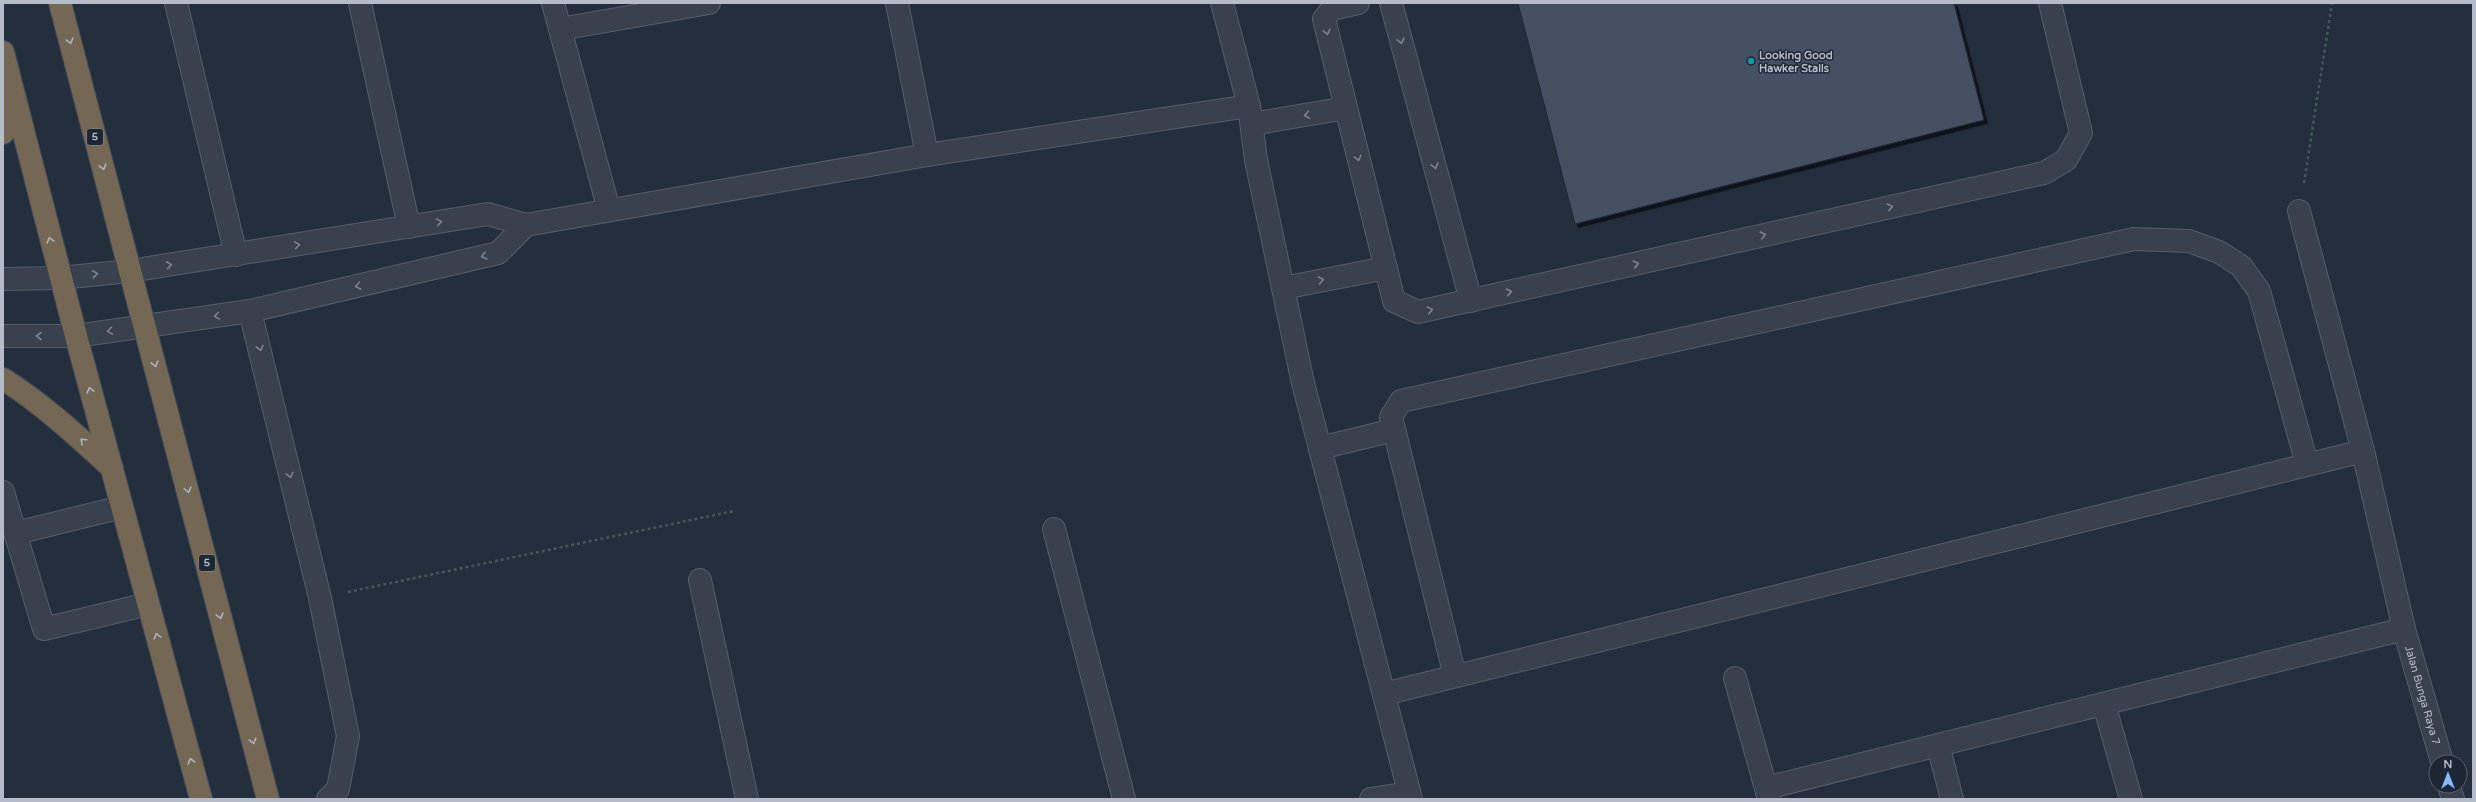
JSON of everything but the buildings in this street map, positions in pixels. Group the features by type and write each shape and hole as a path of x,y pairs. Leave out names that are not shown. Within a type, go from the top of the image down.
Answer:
{"highway":[{"name":"5","path":"60,3 268,799"},
{"path":"3,52 10,85 60,278 201,799"},
{"path":"3,133 10,85"},
{"path":"3,379 24,392 63,424 112,468"}],"street":[{"path":"176,3 236,255"},
{"path":"360,3 410,227"},
{"path":"553,3 609,210"},
{"path":"560,29 709,3"},
{"path":"896,3 927,155"},
{"path":"1222,3 1250,115 1256,160 1303,383 1410,796 1371,799"},
{"path":"1358,3 1332,9 1324,19 1394,301 1418,312 2044,173 2066,160 2081,133 2050,3"},
{"path":"1391,3 1471,301"},
{"path":"3,279 60,278 130,271 488,214 526,225 927,155 1250,115 1346,108"},
{"name":"Jalan Bunga Raya 7","path":"2300,211 2362,451 2404,629 2440,754"},
{"path":"3,336 76,336 250,311 498,253 526,225"},
{"path":"1455,676 1391,417 1401,401 2134,239 2160,238 2189,241 2219,252 2241,266 2259,291 2306,464"},
{"path":"1283,288 1386,268"},
{"path":"250,311 320,598 348,736 338,789 328,799"},
{"path":"1320,448 1394,430"},
{"path":"1384,694 2362,451"},
{"path":"3,492 44,629 148,604"},
{"path":"16,533 122,507"},
{"path":"1054,528 1124,799"},
{"path":"700,580 747,799"},
{"path":"1735,678 1767,793 1938,745 2404,629"},
{"path":"2104,704 2131,799"},
{"path":"1938,745 1952,799"}],"path":[{"path":"2300,211 2332,3"},
{"path":"320,598 734,512"}],"place":[{"name":"Looking Good Hawker Stalls","path":"1751,61"}]}
